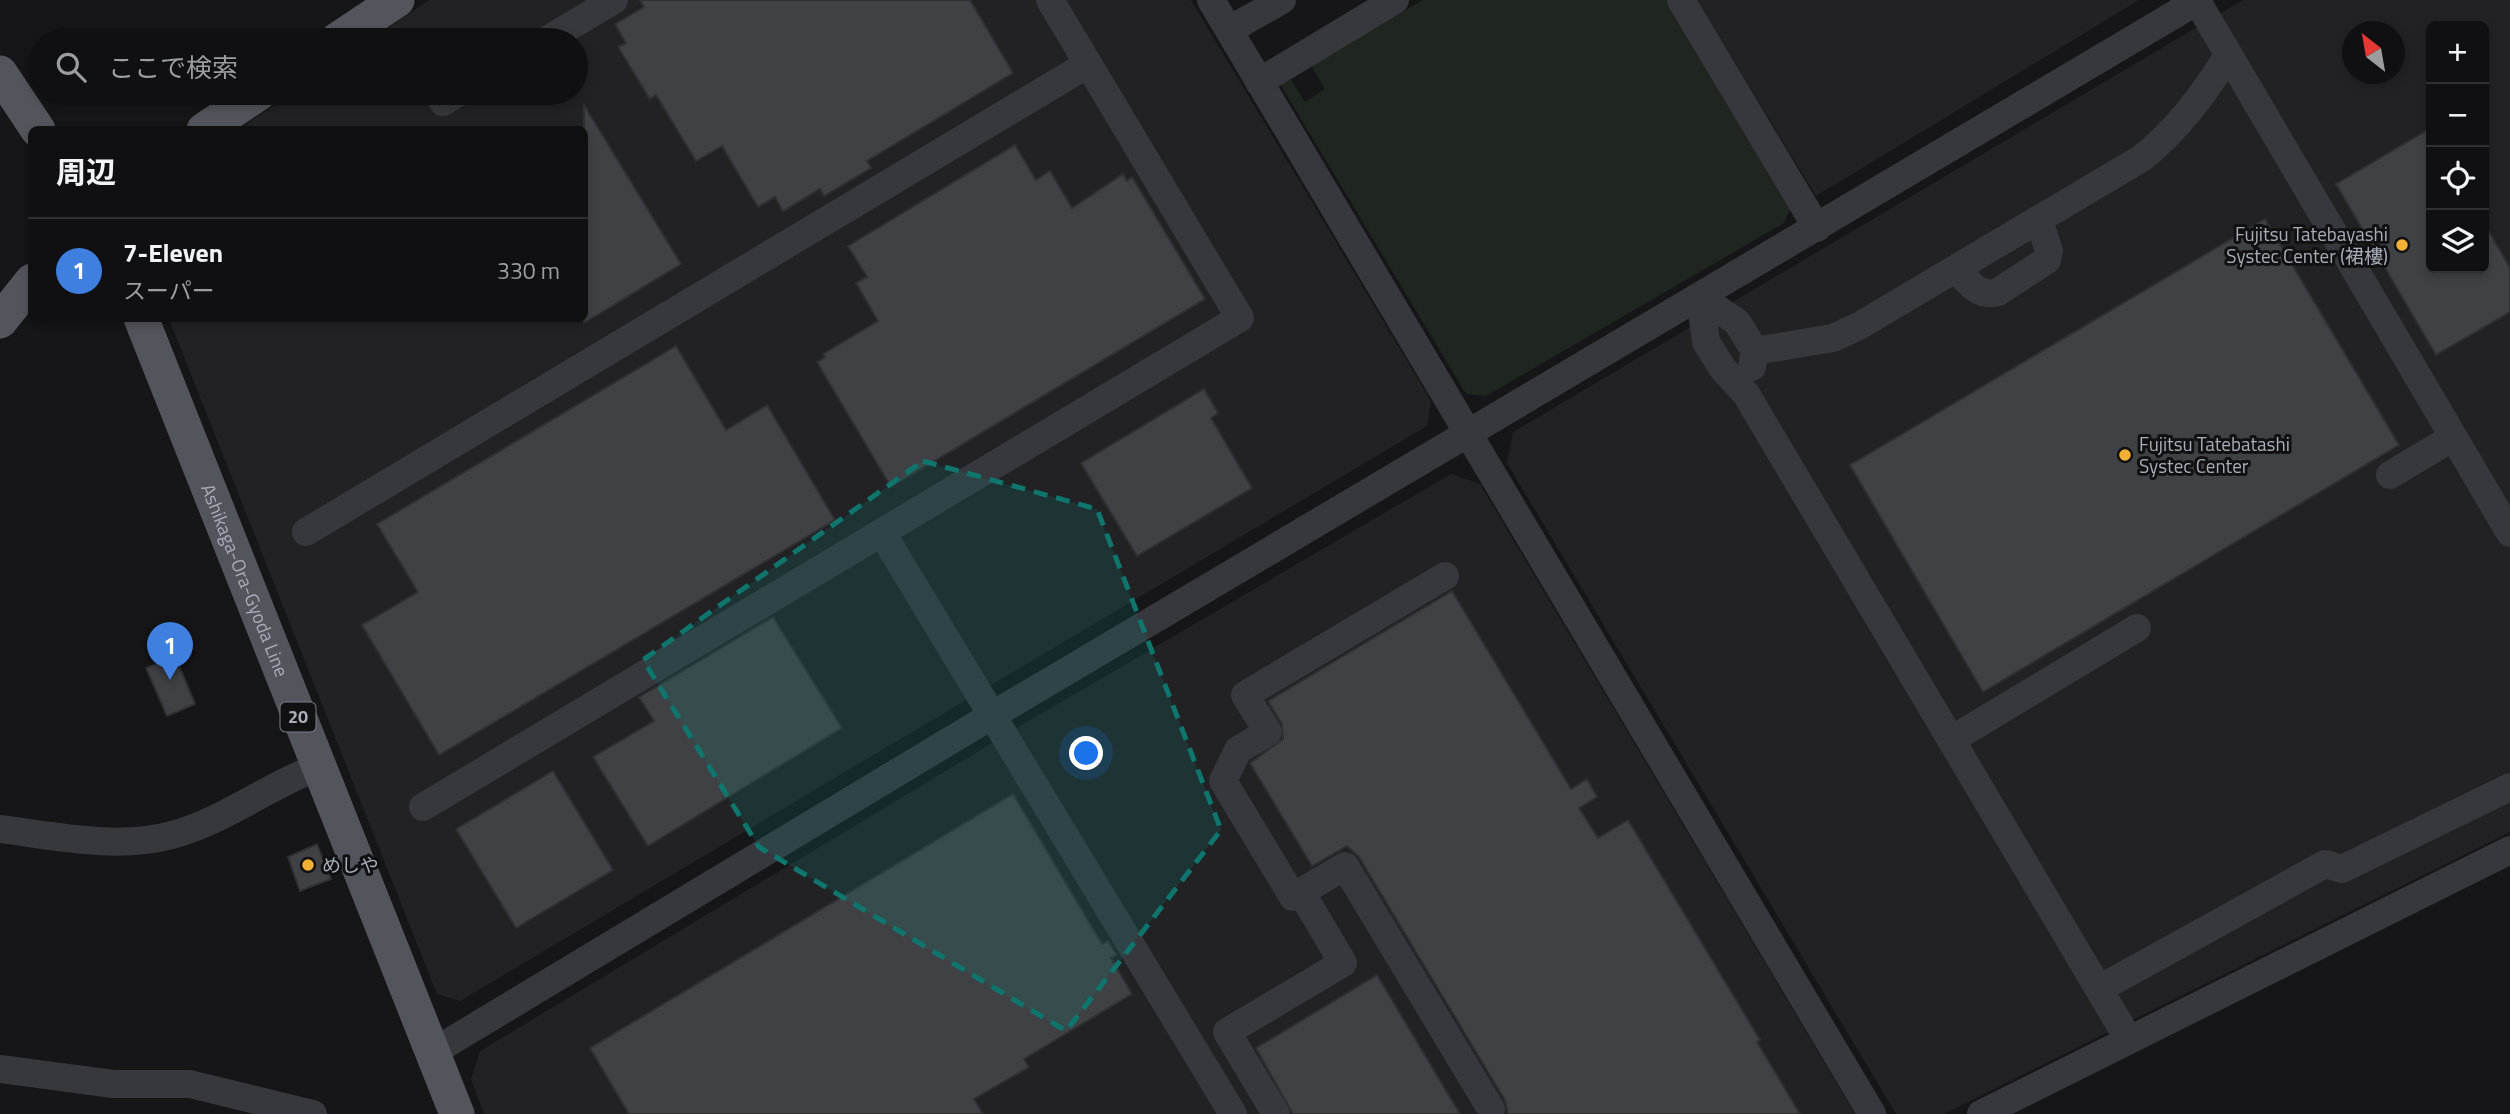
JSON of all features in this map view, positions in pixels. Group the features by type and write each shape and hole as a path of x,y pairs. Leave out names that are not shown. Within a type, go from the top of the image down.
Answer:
{"main road":[{"path":"355,28 397,0"},
{"path":"0,73 35,126"},
{"path":"210,126 241,105"},
{"path":"0,321 28,286"},
{"name":"Ashikaga-Ora-Gyoda Line","path":"143,322 457,1114"}],"street":[{"path":"567,28 614,0"},
{"path":"423,807 1240,318 1050,0"},
{"path":"1211,0 1872,1114"},
{"path":"1229,30 1282,0"},
{"path":"1259,82 1395,0"},
{"path":"1681,0 1817,228"},
{"path":"433,1052 991,716 2198,1 2510,533"},
{"path":"1755,351 1833,338 2143,158 2168,137 2228,55"},
{"path":"306,532 1088,64"},
{"path":"1956,269 1980,292 1990,295 1998,292 2041,266 2046,260 2049,251 2039,220"},
{"path":"1700,297 1737,323 1755,351 1746,394"},
{"path":"1700,297 1706,342 1723,369 1746,394 2129,1040"},
{"path":"2390,475 2452,438"},
{"path":"882,533 1233,1114"},
{"path":"1445,576 1245,695 1268,732 1238,750 1223,780 1293,897 1345,866 1491,1109"},
{"path":"1951,740 2137,628"},
{"path":"0,829 77,839 149,840 198,826 318,767"},
{"path":"2099,989 2325,864 2342,869 2510,787"},
{"path":"1981,1114 2510,850"},
{"path":"1276,1114 1227,1032 1343,962 1301,892"},
{"path":"0,1069 113,1084 190,1084 313,1114"}],"highlighted area":[{"path":"923,461 1097,509 1221,830 1066,1031 759,847 643,660"}],"shaded area":[{"path":"429,0 1191,0 1431,401 1427,426 460,1001 437,994 170,322 588,322 588,126 244,126 275,105 588,105 588,28 388,28"},
{"path":"1423,0 1667,0 1790,209 1784,223 1486,396 1466,394 1280,84 1290,78 1305,102 1325,89 1311,65"},
{"path":"1697,0 2139,0 1816,196"},
{"path":"2243,0 2510,0 2510,832 1944,1114 1896,1114 1507,463 1513,432"},
{"path":"1451,474 1480,484 1855,1114 484,1114 471,1079 480,1051 1032,719"}],"building":[{"path":"640,0 970,0 1013,73 867,161 871,168 824,196 820,189 783,211 775,197 758,207 722,146 696,161 656,95 650,99 618,47 626,43 615,24 644,7"},
{"path":"584,105 681,264 588,321 588,126 584,126"},
{"name":"Fujitsu Tatebayashi Systec Center (裙樓)","path":"2426,131 2426,273 2489,273 2489,232 2510,268 2510,312 2436,355 2336,184"},
{"path":"1015,145 1036,180 1050,171 1072,208 1123,174 1127,181 1132,177 1205,299 891,487 817,362 825,357 823,354 878,321 856,283 867,277 848,246"},
{"name":"Fujitsu Tatebatashi Systec Center","path":"2265,219 2399,445 1983,692 1850,465"},
{"path":"676,346 726,430 767,405 835,520 439,755 362,625 418,592 377,524"},
{"path":"1204,389 1218,413 1211,418 1252,488 1137,556 1081,463"},
{"path":"1452,591 1571,789 1587,779 1597,797 1579,808 1598,838 1628,820 1760,1040 1757,1042 1800,1114 1508,1114 1505,1100 1359,857 1347,846 1312,866 1250,763 1283,739 1282,724 1268,701"},
{"path":"773,617 842,728 648,846 593,757 654,721 639,697"},
{"path":"175,656 195,704 167,716 146,668"},
{"path":"553,771 613,870 516,928 456,829"},
{"path":"1013,794 1102,944 1108,941 1117,955 1111,958 1132,994 1024,1059 1029,1067 974,1099 983,1114 629,1114 590,1048"},
{"path":"317,844 331,879 300,891 288,857"},
{"path":"1377,975 1460,1114 1293,1114 1256,1048"}],"place":[{"name":"Fujitsu Tatebayashi Systec Center (裙樓)","path":"2402,245"},
{"name":"Fujitsu Tatebatashi Systec Center","path":"2125,455"},
{"name":"7-Eleven","path":"170,680"},
{"name":"めしや","path":"308,865"}]}
